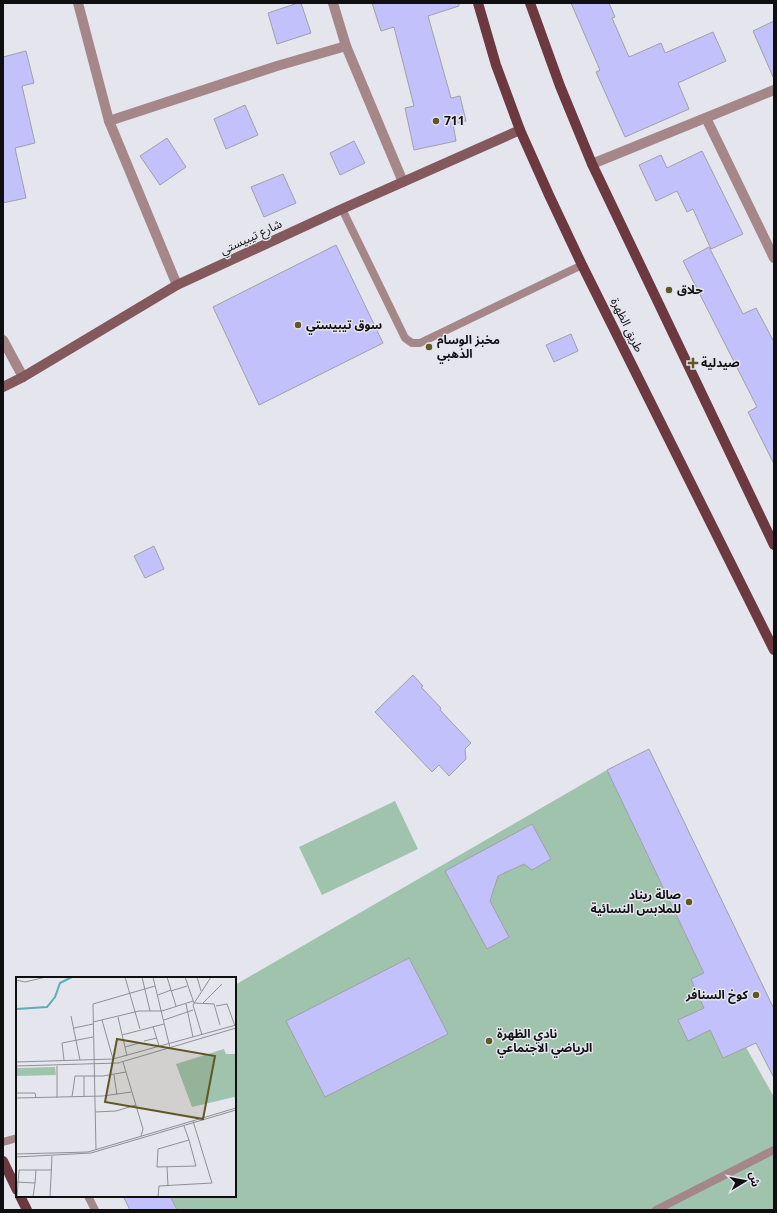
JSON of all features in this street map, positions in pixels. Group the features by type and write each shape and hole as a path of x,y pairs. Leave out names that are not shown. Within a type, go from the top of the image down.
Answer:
{"main road":[{"name":"طريق الظهرة","path":"478,3 496,65 520,130 582,265 774,650"},
{"path":"530,3 560,86 592,164 772,533 774,545"},
{"name":"شارع تيبيستي","path":"3,387 23,377 177,285 342,209 520,130"},
{"path":"3,1161 16,1188"},
{"path":"20,1197 27,1210"}],"street":[{"path":"78,3 109,121 177,285"},
{"path":"332,3 346,46 403,182"},
{"path":"109,121 277,66 346,46"},
{"path":"592,164 774,90"},
{"path":"706,118 774,258"},
{"path":"3,340 23,377"}],"lane":[{"path":"342,209 405,338 412,343 420,343 582,265"},
{"path":"3,1142 16,1138"},
{"path":"656,1210 774,1150"},
{"path":"88,1197 95,1210"}],"green space":[{"name":"نادي الظهرة الرياضي الاجتماعي","path":"607,770 704,973 774,1097 774,1210 177,1210 170,1197 236,1197 236,984"},
{"path":"395,801 418,849 322,895 299,847"}],"building":[{"path":"301,3 311,33 277,44 268,13"},
{"path":"372,3 459,3 459,6 428,16 451,98 460,96 466,121 453,124 456,141 414,150 405,108 414,106 394,27 381,31"},
{"path":"571,3 609,3 615,17 612,18 629,57 661,43 665,53 713,32 726,61 678,83 689,109 625,137 596,72 600,70"},
{"path":"774,21 774,79 753,31"},
{"path":"26,51 34,83 22,86 35,143 15,148 26,198 3,203 3,57"},
{"path":"245,105 258,135 226,149 214,119"},
{"path":"167,138 186,167 160,185 140,156"},
{"path":"354,141 365,163 340,175 330,153"},
{"path":"702,151 743,234 711,249 693,209 687,212 677,191 656,201 639,165 661,155 667,168"},
{"path":"283,174 296,203 264,217 251,187"},
{"name":"سوق تيبيستي","path":"336,245 383,343 259,405 213,307"},
{"path":"709,247 743,314 756,308 774,342 774,464 748,412 757,407 683,261"},
{"path":"571,334 578,351 554,362 546,345"},
{"path":"154,546 164,569 145,578 134,556"},
{"path":"413,675 423,686 421,687 441,708 440,710 471,743 465,749 466,759 449,776 439,765 432,772 375,712"},
{"path":"649,749 774,1009 774,1078 756,1043 723,1058 710,1030 688,1041 678,1020 704,1008 691,979 704,973 607,770"},
{"path":"532,824 551,859 532,870 524,864 498,876 490,901 509,937 487,949 445,871"},
{"path":"409,958 448,1034 325,1097 286,1021"},
{"path":"124,1197 170,1197 177,1210 130,1210"}],"place":[{"name":"711","path":"436,121"},
{"name":"حلاق","path":"669,290"},
{"name":"سوق تيبيستي","path":"298,325"},
{"name":"مخبز الوسام الذهبي","path":"429,347"},
{"name":"صيدلية","path":"693,363"},
{"name":"صالة ريناد للملابس النسائية","path":"689,902"},
{"name":"كوخ السنافر","path":"756,995"},
{"name":"نادي الظهرة الرياضي الاجتماعي","path":"489,1041"}]}
